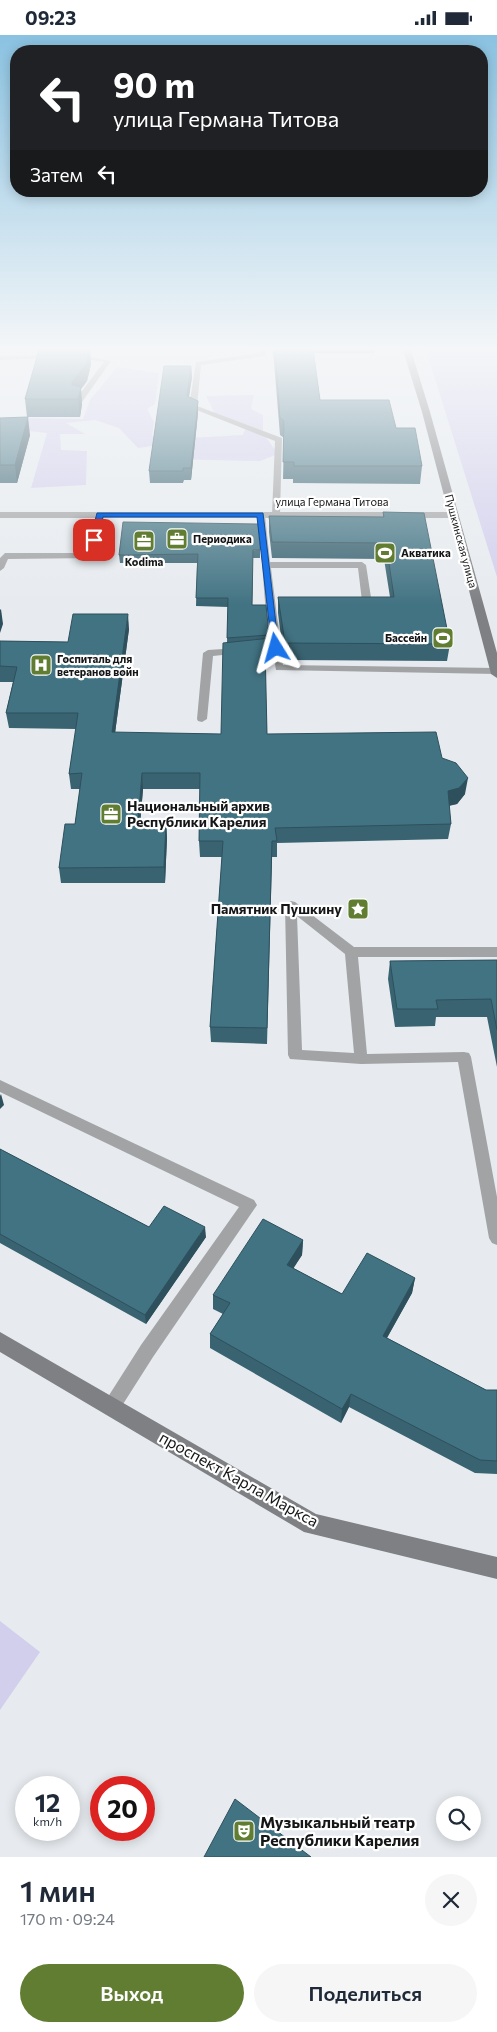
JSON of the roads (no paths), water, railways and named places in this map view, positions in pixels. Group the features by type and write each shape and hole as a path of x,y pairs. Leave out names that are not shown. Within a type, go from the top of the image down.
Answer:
{"street":[{"name":"Пушкинская улица","path":"432,435 497,673"},
{"name":"улица Германа Титова","path":"0,515 454,515"},
{"name":"проспект Карла Маркса","path":"0,1341 312,1524 497,1568"}],"lane":[{"path":"266,435 279,440 276,515"},
{"path":"0,568 5,556 92,556 100,515"},
{"path":"261,515 266,565 274,602 271,649 279,668 497,673"},
{"path":"266,565 362,565 367,604 348,604"},
{"path":"202,719 208,653 247,651"},
{"path":"497,952 351,952 291,905 296,1055 361,1059 464,1057 497,1238"},
{"path":"351,952 361,1059"},
{"path":"0,1086 249,1205 147,1351 112,1406"}],"place":[{"name":"Периодика","path":"177,539"},
{"name":"Kodima","path":"144,541"},
{"name":"Акватика","path":"385,553"},
{"name":"Бассейн","path":"443,638"},
{"name":"Госпиталь для ветеранов войн","path":"41,665"},
{"name":"Национальный архив Республики Карелия","path":"111,814"},
{"name":"Памятник Пушкину","path":"358,909"},
{"name":"Музыкальный театр Республики Карелия","path":"244,1831"}]}
